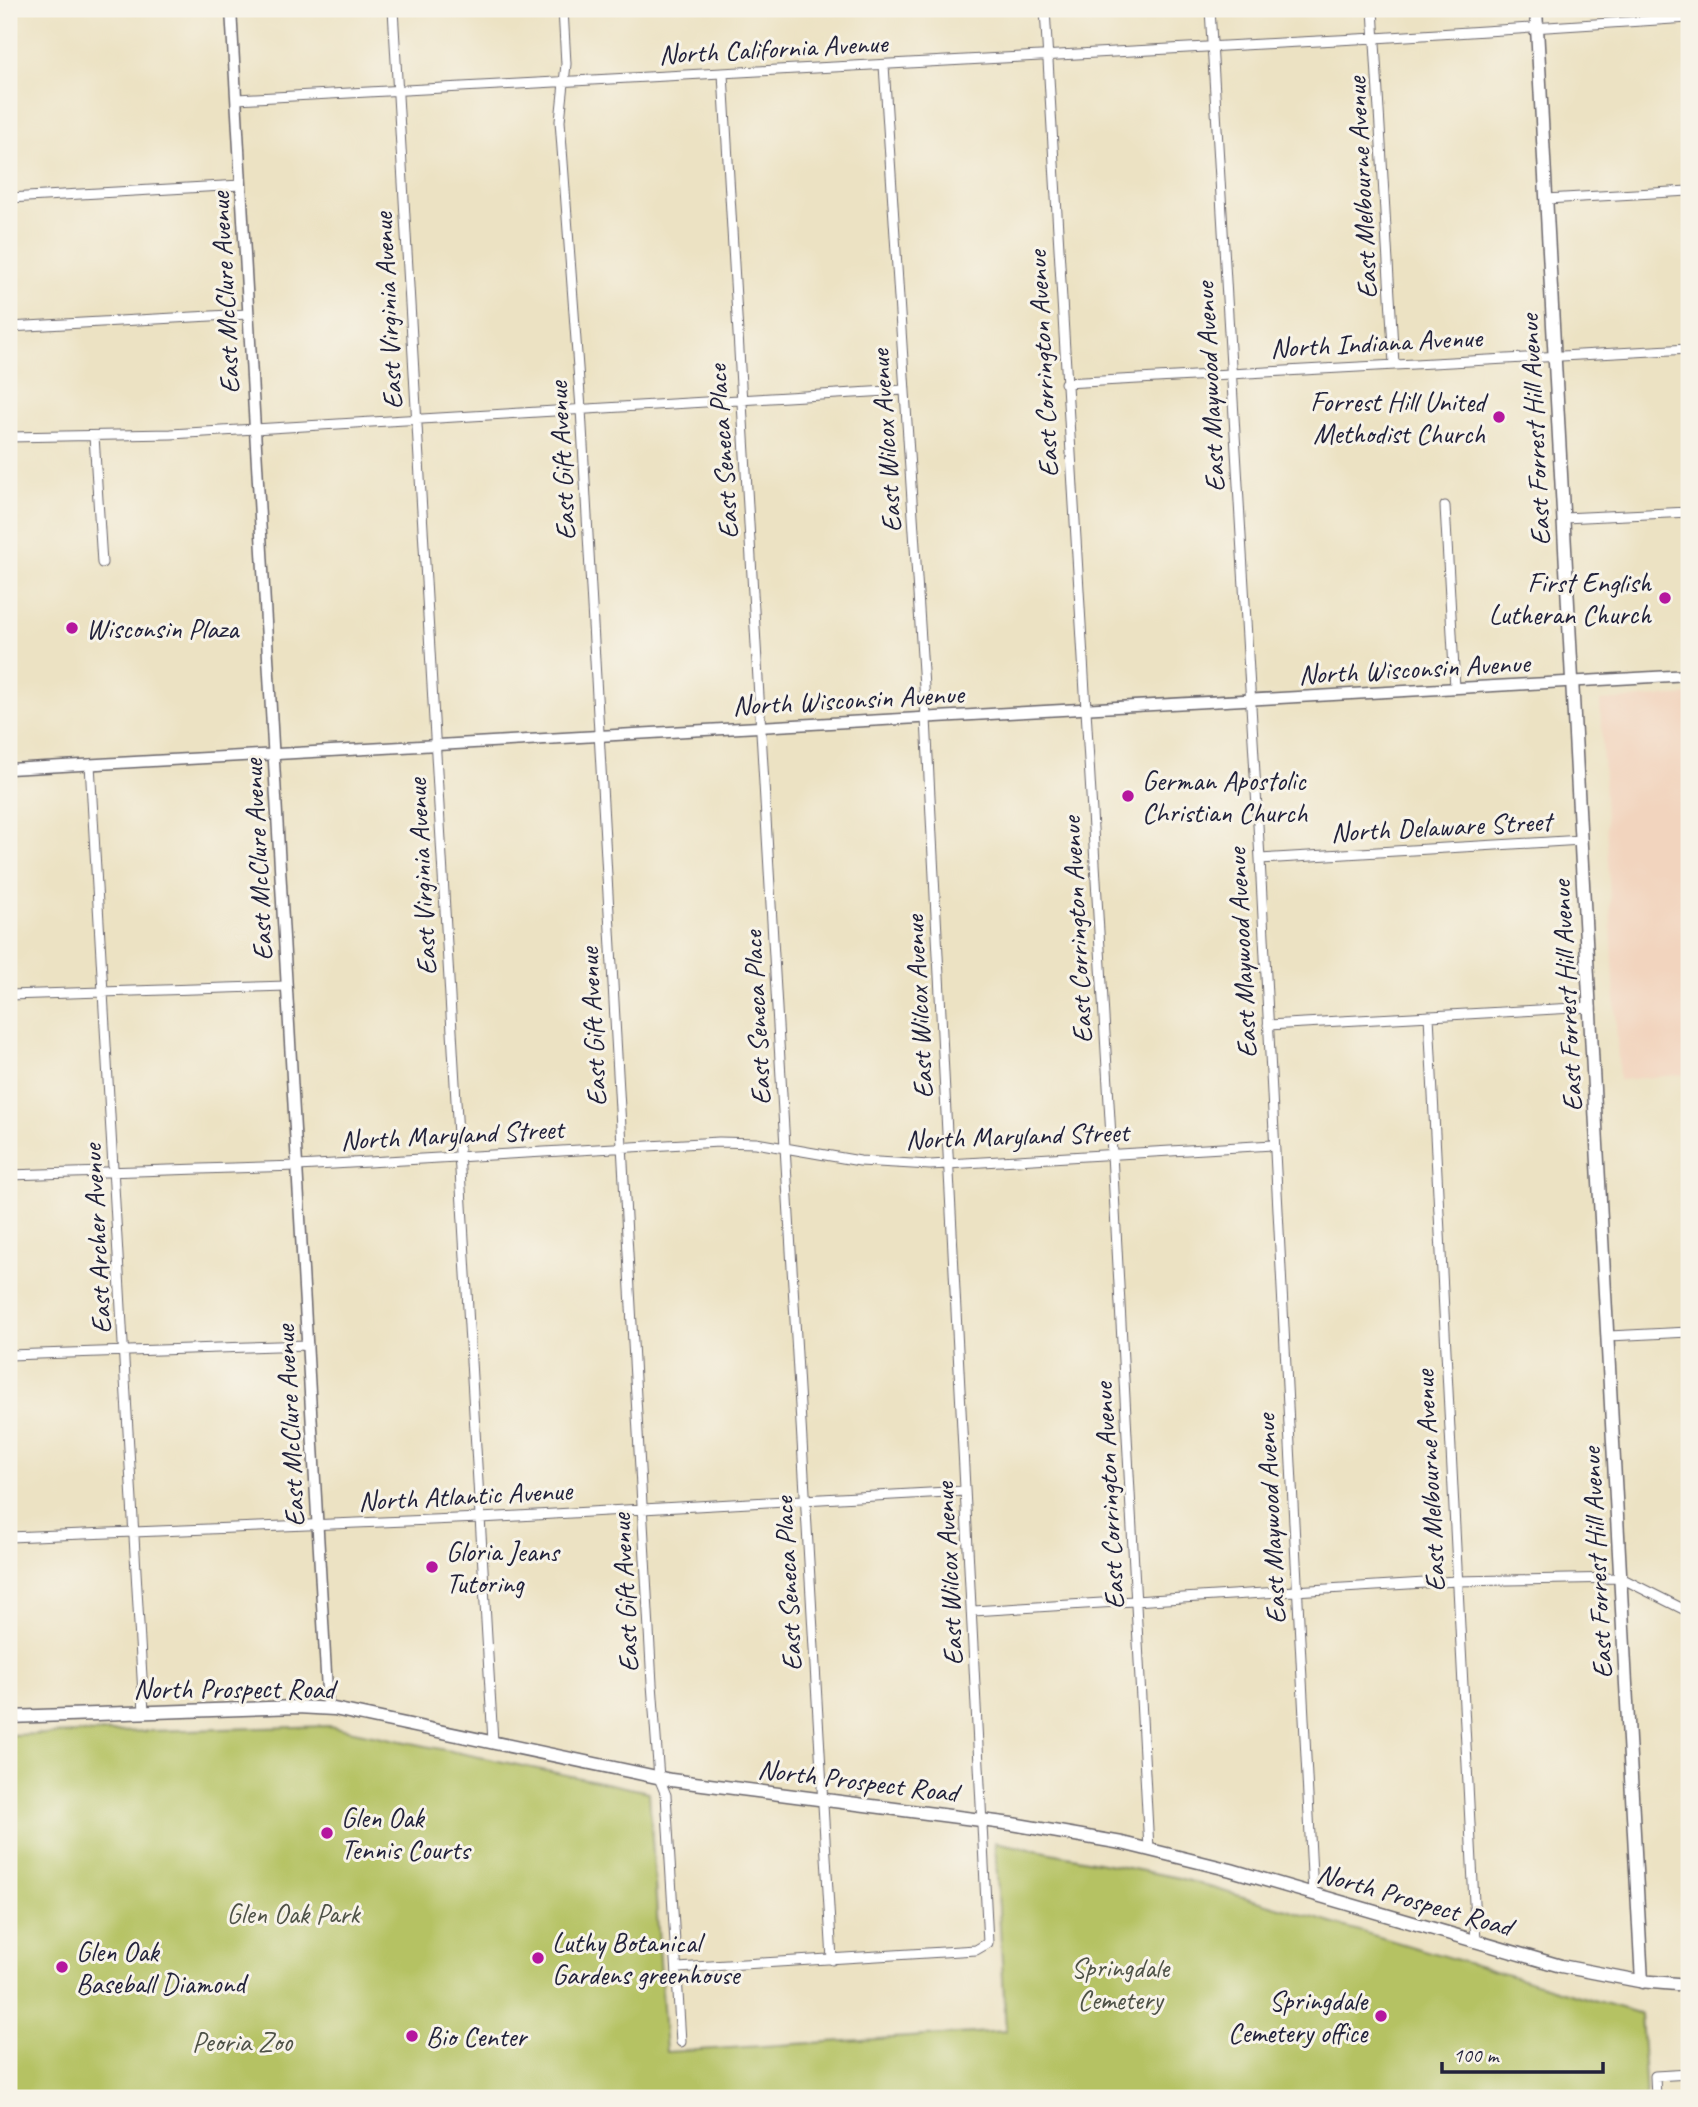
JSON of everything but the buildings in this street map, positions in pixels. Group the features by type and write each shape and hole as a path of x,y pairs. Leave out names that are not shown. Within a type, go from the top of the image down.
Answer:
{"main road":[{"name":"East Forrest Hill Avenue","path":"1536,9 1583,840 1642,1982"},
{"name":"North Prospect Road","path":"9,1717 328,1708 659,1778 1067,1832 1149,1849 1573,1969 1642,1982 1689,1985"}],"street":[{"name":"East McClure Avenue","path":"231,9 328,1708"},
{"name":"East Virginia Avenue","path":"393,9 493,1742"},
{"name":"East Gift Avenue","path":"564,9 564,80 560,121 581,409 659,1778 666,1795 681,2042"},
{"name":"East Corrington Avenue","path":"1045,9 1112,1154 1149,1849"},
{"name":"East Maywood Avenue","path":"1210,9 1260,859 1313,1894"},
{"name":"East Melbourne Avenue","path":"1373,9 1394,364"},
{"name":"North California Avenue","path":"237,99 1538,29 1687,15"},
{"name":"East Wilcox Avenue","path":"832,1959 986,1947 973,1611 926,718 884,65"},
{"name":"East Seneca Place","path":"723,74 832,1959"},
{"path":"9,198 241,186"},
{"path":"1546,199 1689,191"},
{"path":"9,327 248,314"},
{"name":"North Indiana Avenue","path":"1065,383 1689,349"},
{"path":"9,436 94,436 254,428 904,390"},
{"path":"94,436 102,563"},
{"path":"1445,506 1455,688"},
{"path":"1564,518 1689,512"},
{"name":"North Wisconsin Avenue","path":"9,769 1689,675"},
{"name":"East Archer Avenue","path":"90,764 136,1533 144,1712"},
{"name":"North Delaware Street","path":"1260,859 1583,840"},
{"path":"9,995 287,986"},
{"path":"1268,1025 1591,1007"},
{"name":"East Melbourne Avenue","path":"1429,1016 1476,1942"},
{"name":"North Maryland Street","path":"9,1175 298,1166 738,1142 868,1162 949,1165 1273,1145"},
{"path":"1609,1336 1689,1332"},
{"path":"9,1355 308,1345"},
{"name":"North Atlantic Avenue","path":"9,1537 480,1518 965,1491"},
{"path":"973,1611 1457,1581 1621,1578 1689,1612"},
{"path":"678,1968 832,1959"},
{"path":"1656,2098 1655,2076 1689,2074"}],"shaded area":[{"path":"1689,695 1689,1074 1619,1080 1600,701"}],"green space":[{"name":"Glen Oak Park","path":"329,1726 649,1792 666,2052 1006,2031 995,1842 1179,1878 1641,2014 1646,2098 9,2098 9,1735"}],"place":[{"name":"Forrest Hill United Methodist Church","path":"1499,417"},
{"name":"First English Lutheran Church","path":"1665,598"},
{"name":"Wisconsin Plaza","path":"72,628"},
{"name":"German Apostolic Christian Church","path":"1128,796"},
{"name":"Gloria Jeans Tutoring","path":"432,1567"},
{"name":"Glen Oak Tennis Courts","path":"327,1833"},
{"name":"Luthy Botanical Gardens greenhouse","path":"538,1958"},
{"name":"Glen Oak Baseball Diamond","path":"62,1967"},
{"name":"Springdale Cemetery office","path":"1381,2016"},
{"name":"Bio Center","path":"412,2036"}],"park label":[{"name":"Springdale Cemetery","path":"1120,1983"},
{"name":"Peoria Zoo","path":"242,2041"}]}
